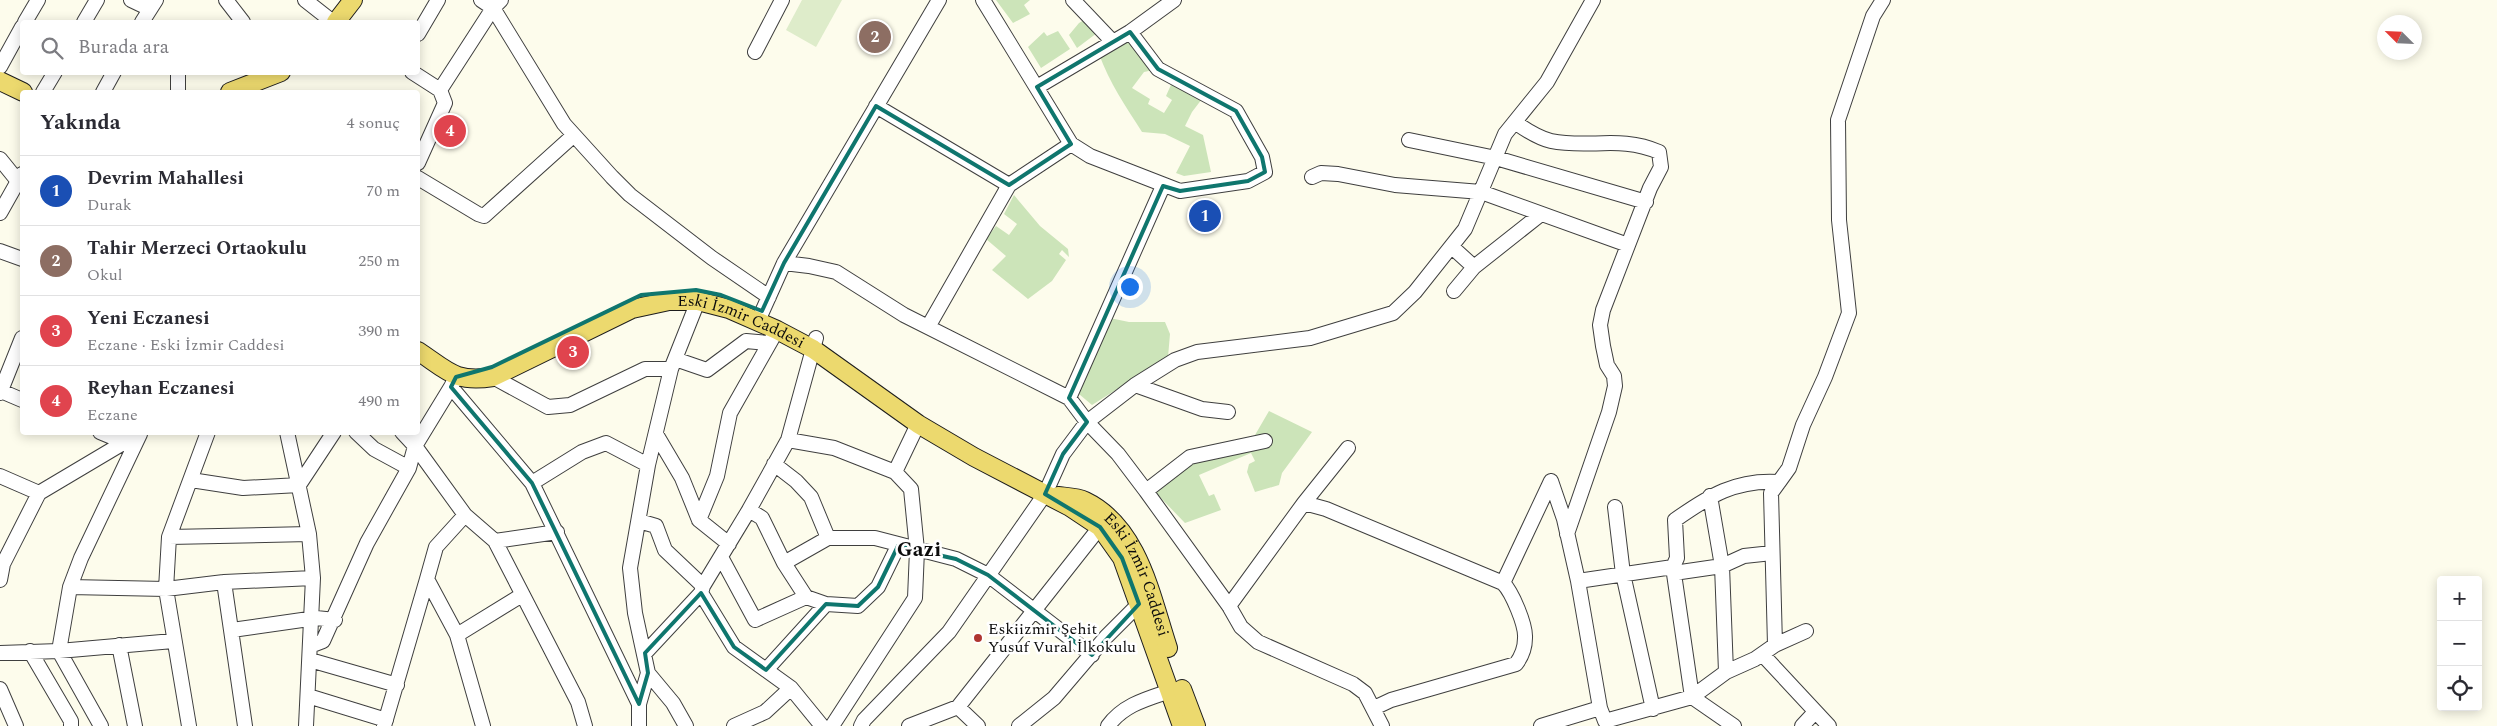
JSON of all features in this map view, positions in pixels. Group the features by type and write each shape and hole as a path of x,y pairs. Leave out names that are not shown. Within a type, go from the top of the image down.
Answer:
{"main road":[{"path":"336,20 353,0"},
{"path":"235,90 275,75"},
{"path":"0,81 20,91"},
{"path":"420,353 454,382 492,367 641,295 668,290 696,290 722,295 763,310 815,344"},
{"name":"Eski İzmir Caddesi","path":"454,382 493,377 632,309 669,301 698,301 729,309 763,310 773,336 815,344 918,424 974,457 1045,494 1100,527 1122,558 1182,726"},
{"name":"Eski İzmir Caddesi","path":"1045,494 1084,500 1106,515 1124,535 1136,556 1187,706 1196,726"}],"street":[{"path":"26,20 38,0"},
{"path":"85,20 97,0"},
{"path":"131,0 153,4 143,20"},
{"path":"226,0 241,20"},
{"path":"305,0 331,20"},
{"path":"420,31 438,0"},
{"path":"755,52 782,0"},
{"path":"440,90 492,3 538,85 564,124 630,195 737,277 763,310 784,264 939,0"},
{"path":"983,0 1071,144 1090,156 1163,186 1180,191 1248,181 1265,172 1262,157 1236,111 1158,68 1130,32"},
{"path":"1073,0 1113,42"},
{"path":"1037,87 1130,32 1174,0"},
{"path":"861,726 864,720 949,632 1045,494 1064,454 1087,422 1135,385 1175,360 1197,352 1310,338 1393,312 1415,292 1465,229 1505,134 1516,123 1547,82 1593,0"},
{"path":"1775,645 1771,494 1789,468 1803,425 1825,377 1848,313 1840,220 1838,120 1873,16 1883,0"},
{"path":"0,67 20,31"},
{"path":"44,90 53,75"},
{"path":"104,90 112,75"},
{"path":"178,75 178,90"},
{"path":"417,75 440,90 445,103 420,159"},
{"path":"876,106 1009,185"},
{"path":"1516,123 1549,140 1574,144 1624,142 1643,145 1659,152 1661,167 1650,188 1603,310 1600,325 1607,365 1614,376 1615,386 1610,412 1567,534"},
{"path":"420,179 484,216 574,135"},
{"path":"1409,140 1496,158 1646,202"},
{"path":"928,327 1009,185 1071,144"},
{"path":"0,159 20,177 0,213"},
{"path":"1312,177 1321,173 1338,174 1395,185 1482,192 1628,245"},
{"path":"1069,398 1163,186"},
{"path":"1454,292 1474,267 1541,214"},
{"path":"1452,247 1474,267"},
{"path":"0,251 20,258"},
{"path":"784,264 809,266 836,272 928,327 1069,398 1087,422 1118,454 1146,491 1228,606 1240,627 1258,642 1353,684 1365,692 1382,726"},
{"path":"639,726 639,704 648,673 635,613 630,568 648,465 673,364 698,301"},
{"path":"493,377 548,407 570,404 645,369 673,364 707,370 746,341 773,336"},
{"path":"699,520 717,476 730,413 773,336"},
{"path":"20,343 0,392 20,399"},
{"path":"645,653 702,590 788,440 815,344"},
{"path":"310,653 324,641 335,620 367,543 409,468 415,446 454,382 532,483 639,704"},
{"path":"1135,385 1202,409 1228,412"},
{"path":"895,472 918,424"},
{"path":"656,434 682,478 699,520 729,544"},
{"path":"107,435 124,442"},
{"path":"0,580 3,564 39,493 136,435"},
{"path":"101,726 59,651 70,587 81,558 139,435"},
{"path":"189,726 173,642 166,589 169,537 207,435"},
{"path":"288,435 309,534 313,578 306,726"},
{"path":"299,485 332,435"},
{"path":"359,435 374,449 409,468"},
{"path":"405,435 415,446 465,515 495,541 578,702 585,726"},
{"path":"788,440 834,448 895,472 911,489 917,550 915,598 832,726"},
{"path":"1146,491 1190,457 1265,441"},
{"path":"532,483 582,452 606,443 648,465"},
{"path":"1228,606 1304,503 1348,448"},
{"path":"774,464 796,481 811,497 828,538"},
{"path":"0,476 39,493"},
{"path":"191,480 242,488 299,485"},
{"path":"1503,583 1551,481 1567,534 1578,581 1604,718"},
{"path":"1734,726 1692,697 1673,570 1677,558 1675,520 1710,496 1752,482 1779,482"},
{"path":"1710,496 1722,566 1726,672"},
{"path":"1304,503 1326,509 1503,583 1510,590 1526,636 1523,653 1516,664 1400,698 1374,708"},
{"path":"1615,507 1623,574 1653,709"},
{"path":"749,510 762,518 784,564 806,597 826,604 858,606 878,588 898,546"},
{"path":"308,696 385,723 436,548 465,515"},
{"path":"639,522 656,526 665,550 702,590 734,647 791,688 822,726"},
{"path":"909,726 958,707 1100,527"},
{"path":"495,541 557,532"},
{"path":"169,537 309,534"},
{"path":"784,564 828,538 875,538 898,546 956,559 988,575 1092,655"},
{"path":"1578,581 1623,574 1722,566 1744,556 1772,553"},
{"path":"721,557 755,620 806,597"},
{"path":"70,587 166,589 224,582 313,578"},
{"path":"427,579 457,635 482,726"},
{"path":"224,582 246,726"},
{"path":"457,635 522,595"},
{"path":"766,670 826,604"},
{"path":"1019,726 1054,698 1106,637 1139,604"},
{"path":"232,630 311,619 335,620"},
{"path":"1541,726 1604,718 1653,709 1692,697 1726,672 1762,654 1775,645 1806,631"},
{"path":"0,652 59,651 119,644 173,642"},
{"path":"119,644 135,726"},
{"path":"30,651 71,721 71,726"},
{"path":"310,653 397,685"},
{"path":"1762,654 1829,726"},
{"path":"648,673 673,703 686,726"},
{"path":"734,726 765,712 791,688"},
{"path":"0,689 16,726"},
{"path":"1108,726 1116,714 1141,701 1170,691"},
{"path":"958,707 978,726"},
{"path":"1802,726 1815,712"}],"highlighted area":[{"path":"1130,32 1158,69 1236,111 1262,157 1265,172 1248,181 1180,191 1163,186 1069,398 1087,422 1063,454 1045,494 1100,527 1122,558 1139,604 1092,655 988,575 956,559 898,546 878,587 858,606 826,604 766,670 734,647 701,593 645,653 648,673 639,704 532,483 451,387 456,377 492,367 641,295 696,290 721,295 762,311 784,263 876,106 1009,185 1071,144 1037,87"}],"green space":[{"path":"802,0 842,0 816,47 786,30"},
{"path":"996,0 1030,0 1024,5 1030,14 1013,23"},
{"path":"1089,17 1101,30 1077,48 1069,35 1079,23"},
{"path":"1058,31 1070,49 1041,68 1028,47 1044,32 1047,36"},
{"path":"1130,32 1158,69 1144,72 1132,88 1150,99 1148,104 1164,113 1172,100 1166,96 1174,78 1205,95 1192,112 1185,126 1203,135 1211,172 1184,176 1176,173 1190,146 1165,134 1142,132 1118,94 1099,54"},
{"path":"1014,195 1040,226 1068,249 1069,257 1062,250 1059,254 1066,260 1052,281 1028,299 992,270 1006,256 986,239 996,226 1009,235 1017,224 1004,214"},
{"path":"1105,317 1129,322 1165,322 1170,334 1168,357 1092,405 1073,389"},
{"path":"1269,411 1312,432 1282,473 1279,485 1255,492 1247,472 1249,464 1255,461 1251,453 1199,475 1209,496 1214,494 1221,510 1185,523 1155,492 1190,457 1264,440 1255,435"}],"place":[{"name":"Tahir Merzeci Ortaokulu","path":"875,37"},
{"name":"Reyhan Eczanesi","path":"450,131"},
{"name":"Devrim Mahallesi","path":"1205,216"},
{"name":"Yeni Eczanesi","path":"573,352"},
{"name":"Eskiizmir Şehit Yusuf Vural İlkokulu","path":"978,638"}],"district":[{"name":"Gazi","path":"919,550"}]}
